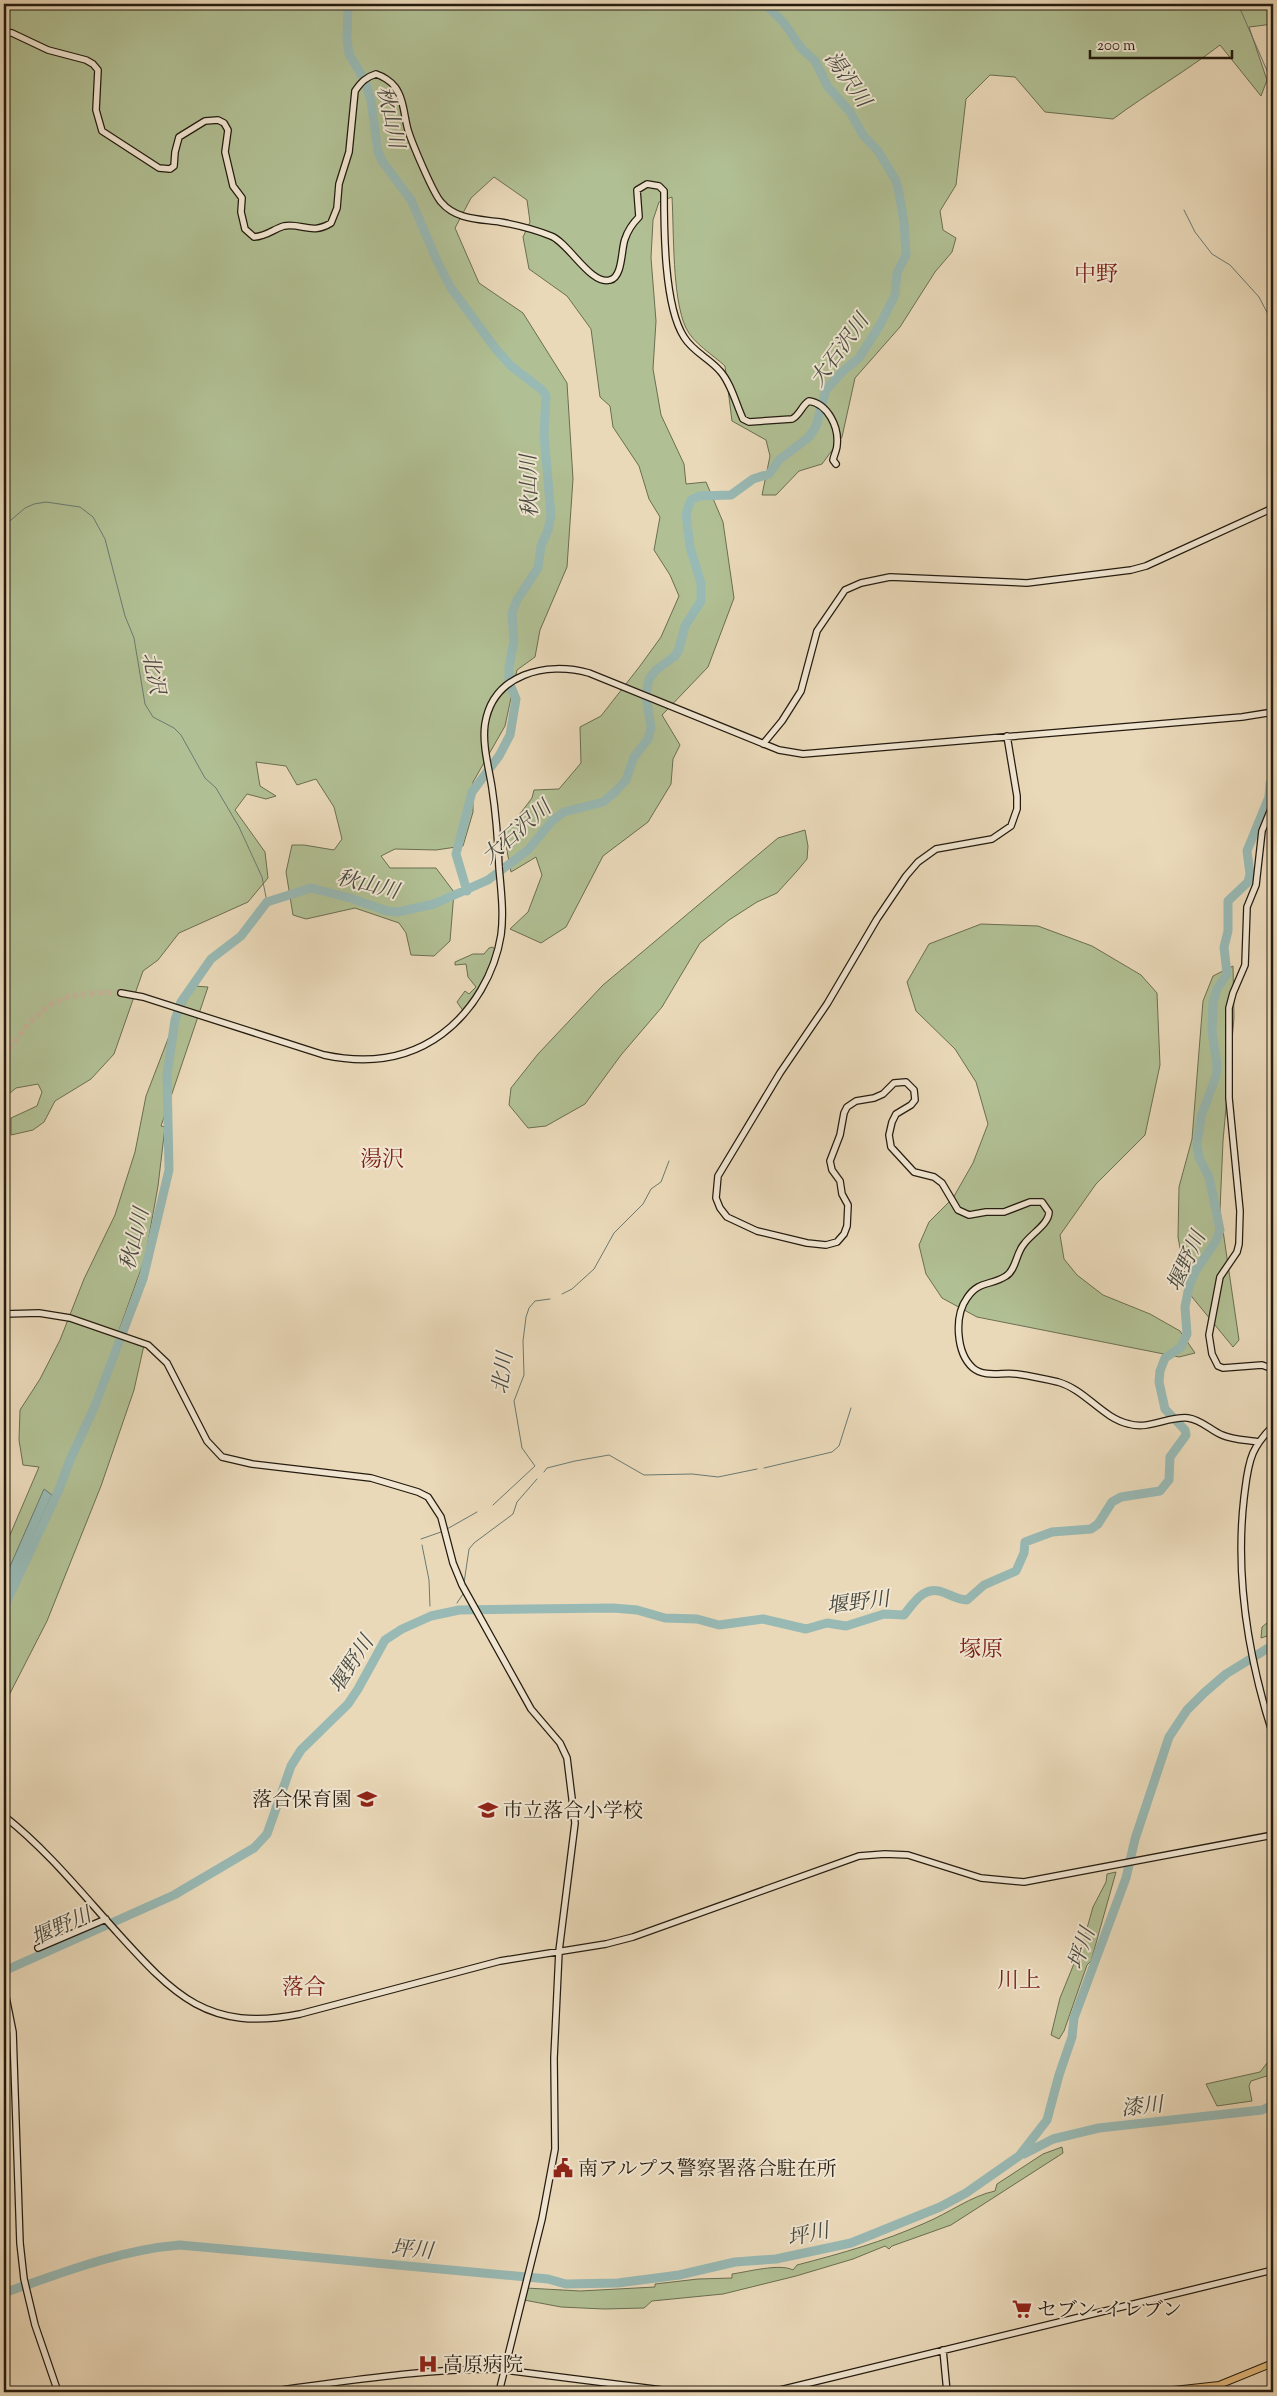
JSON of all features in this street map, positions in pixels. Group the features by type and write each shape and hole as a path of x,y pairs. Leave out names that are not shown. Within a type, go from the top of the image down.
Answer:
{"main road":[{"path":"1155,2392 1218,2385 1273,2363"}],"street":[{"path":"4,32 12,33 48,50 94,64 98,70 96,110 102,131 159,168 170,169 174,166 179,138 205,121 218,120 224,123 228,130 225,152 232,186 242,198 241,212 245,229 254,237 266,236 284,226 310,230 320,229 331,223 337,208 339,184 349,152 356,91 360,83 369,76 379,75 395,86 400,97 409,132 433,190 441,202 450,210 474,219 501,222 553,237 563,244 589,272 601,280 611,280 619,270 624,240 631,225 639,217 636,190 647,184 659,186 664,191 665,236 674,309 677,325 684,338 691,347 723,374 743,419 749,422 792,419 798,416 806,403 813,402 824,406 831,418 835,431 837,445 833,460 836,464"},
{"path":"763,744 782,721 801,691 817,631 845,590 851,587 890,577 1027,583 1131,570 1154,562 1273,508"},
{"path":"121,993 143,997 345,1060 374,1060 413,1051 452,1026 476,998 497,953 501,934 502,913 498,854 485,726 488,712 501,690 517,678 540,669 566,668 589,673 763,744 779,750 803,754 1242,717 1273,712"},
{"path":"1007,736 1018,796 1017,810 1011,826 992,839 955,844 936,849 918,862 906,876 877,919 827,1004 780,1073 718,1176 716,1198 727,1217 757,1231 807,1243 826,1245 837,1242 844,1234 847,1226 848,1206 842,1194 840,1181 832,1170 830,1161 840,1135 844,1113 847,1107 856,1100 874,1098 894,1083 906,1082 914,1090 915,1100 894,1118 889,1136 891,1147 910,1168 918,1174 934,1178 942,1183 955,1206 963,1213 974,1215 986,1212 1004,1212 1034,1201 1042,1202 1049,1212 1046,1220 1021,1247 1009,1274 999,1280 982,1284 974,1289 964,1302 959,1325 962,1349 968,1363 981,1373 1018,1374 1070,1386 1116,1419 1131,1425 1151,1425 1181,1418 1202,1422 1225,1436 1259,1442"},
{"path":"1273,804 1262,831 1256,886 1247,907 1245,965 1230,1000 1229,1098 1240,1211 1239,1244 1237,1252 1220,1277 1209,1335 1212,1354 1218,1366 1224,1368 1262,1365 1273,1369"},
{"path":"4,1314 55,1315 130,1337 148,1345 167,1363 207,1442 222,1457 252,1464 371,1478 412,1490 428,1497 441,1517 453,1563 473,1606 531,1709 560,1743 567,1758 575,1823 558,1951 555,2048 555,2149 542,2219 499,2392"},
{"path":"1273,1426 1259,1442 1248,1467 1242,1519 1242,1564 1252,1650 1273,1735"},
{"path":"4,1816 42,1849 158,1977 185,1999 224,2016 250,2020 293,2015 500,1961 606,1944 655,1930 859,1856 908,1855 981,1878 1024,1882 1273,1835"},
{"path":"38,1948 106,1920"},
{"path":"4,1987 14,2032 20,2243 24,2279 34,2325 58,2392"},
{"path":"772,2392 1273,2270"},
{"path":"942,2350 947,2392"},
{"path":"266,2392 442,2371 503,2371 678,2392"}],"green space":[{"path":"4,4 1273,4 1273,24 1249,27 1267,80 1261,96 1220,45 1113,119 1045,112 1015,77 990,75 966,99 956,185 940,211 943,230 956,238 952,252 935,272 900,327 855,378 842,437 822,464 799,471 776,495 762,495 770,456 766,440 732,421 725,366 698,344 686,328 681,315 676,283 672,197 659,202 653,220 651,258 656,321 653,369 661,415 684,464 686,484 706,482 723,522 734,598 708,667 662,715 680,745 673,759 671,784 648,822 603,856 566,927 541,943 510,929 528,912 542,875 536,857 511,872 504,835 532,798 534,790 559,789 581,763 580,727 601,716 640,666 661,637 679,596 670,575 654,550 660,517 649,499 639,466 613,427 610,406 600,397 591,329 567,296 529,269 523,237 530,222 527,200 494,177 471,198 455,228 479,283 523,313 567,383 573,479 567,567 540,630 535,657 517,670 505,726 473,782 473,812 463,846 436,850 395,849 381,856 390,868 436,868 454,892 450,941 434,956 411,955 406,933 399,923 355,908 306,919 293,915 286,872 292,845 334,850 342,839 334,807 316,779 297,785 286,766 256,762 260,786 276,796 266,799 247,794 235,810 265,852 268,878 248,902 179,933 158,960 143,971 114,1054 91,1079 55,1101 44,1122 33,1130 11,1135 11,1118 37,1106 42,1092 38,1084 16,1088 4,1098"},
{"path":"805,830 808,846 807,859 777,893 757,902 729,920 700,943 662,1007 621,1055 585,1104 546,1126 528,1128 509,1105 511,1088 538,1054 603,985 778,838"},
{"path":"981,924 1038,926 1092,946 1141,975 1157,993 1160,1065 1145,1135 1096,1184 1060,1235 1064,1259 1077,1275 1103,1295 1150,1314 1180,1331 1195,1353 1179,1357 977,1317 942,1298 926,1274 919,1245 929,1222 953,1198 973,1163 988,1124 976,1082 955,1049 916,1011 907,982 929,944"},
{"path":"493,947 495,950 486,974 464,1012 457,1002 465,991 469,994 476,987 468,977 466,964 455,965 455,962 473,954 484,954 489,948"},
{"path":"1233,966 1234,1018 1223,1141 1220,1210 1239,1340 1233,1347 1188,1292 1178,1237 1179,1187 1192,1139 1203,1001 1213,976"},
{"path":"194,986 208,987 161,1126 165,1127 158,1186 145,1258 117,1336 144,1345 134,1390 101,1486 47,1621 4,1705 4,1549 39,1467 23,1465 19,1440 20,1410 40,1379 60,1340 84,1279 115,1215 135,1152 146,1096 173,1026"},
{"path":"1273,1618 1273,1634 1261,1638 1262,1627"},
{"path":"1116,1872 1091,1961 1087,1965 1064,2031 1059,2039 1051,2035 1060,1998 1084,1939 1093,1907 1106,1882 1107,1874"},
{"path":"1273,2058 1273,2074 1251,2081 1249,2086 1252,2101 1217,2106 1206,2084 1260,2072"},
{"path":"1062,2147 1063,2153 951,2225 892,2246 889,2249 885,2246 853,2259 796,2276 723,2294 652,2301 644,2308 561,2307 524,2300 526,2288 580,2291 655,2287 655,2284 698,2279 732,2278 732,2274 763,2269 780,2267 793,2270 797,2265 878,2241 934,2219 977,2197 995,2191 997,2184 1043,2154"}],"water":[{"path":"44,1489 52,1495 4,1600 4,1580"}],"waterway":[{"name":"秋山川","path":"348,4 347,40 349,54 365,81 371,101 378,152 382,161 411,200 451,288 495,348 511,366 542,390 546,396 544,434 551,515 548,530 541,546 538,568 517,600 512,613 514,641 509,667 509,682 516,699 510,735 499,756 472,792 456,854 467,891"},
{"name":"大石沢川","path":"4,1607 58,1492 70,1460 94,1408 143,1279 169,1170 167,1075 175,1020 181,1002 211,959 241,936 267,902 311,888 350,898 387,911 398,912 434,904 488,880 528,850 552,821 564,812 603,802 615,792 626,780 634,757 648,739 651,728 646,695 649,679 656,670 675,656 679,649 685,626 701,601 701,583 690,547 686,514 691,500 699,496 731,495 753,479 769,474 779,460 809,437 816,426 826,390 842,372 859,358 880,325 895,295 897,273 906,255 904,222 895,179 878,151 863,135 850,112 828,87 815,61 801,48 784,23 765,4"},
{"name":"堰野川","path":"1238,4 1268,73 1268,88 1273,104"},
{"path":"1184,210 1195,232 1212,254 1230,265 1259,297 1271,320 1273,355"},
{"name":"北沢","path":"4,526 25,508 46,502 80,507 93,517 105,539 125,616 134,638 145,704 153,717 174,728 181,735 205,778 216,788 239,827 262,877 267,902"},
{"name":"堰野川","path":"4,1971 174,1895 254,1848 267,1834 291,1766 301,1750 348,1704 385,1640 402,1629 431,1616 459,1610 613,1608 637,1610 665,1618 697,1619 719,1625 763,1619 806,1629 827,1623 846,1626 884,1614 904,1615 912,1604 926,1592 938,1591 958,1599 967,1600 984,1585 1016,1571 1024,1553 1025,1542 1052,1532 1091,1529 1098,1524 1112,1502 1121,1497 1160,1491 1169,1480 1170,1457 1186,1435 1185,1430 1165,1409 1159,1382 1160,1371 1165,1358 1181,1347 1187,1334 1185,1307 1189,1287 1195,1272 1216,1241 1220,1230 1209,1177 1199,1158 1197,1145 1201,1117 1216,1076 1217,1066 1212,1031 1213,1002 1217,989 1227,974 1224,947 1228,931 1228,901 1248,882 1250,874 1247,851 1269,797 1270,784 1273,777"},
{"name":"北川","path":"562,1294 572,1289 594,1269 614,1233 643,1204 651,1189 661,1182 669,1161"},
{"name":"北川","path":"493,1505 535,1466 522,1448 514,1401 524,1375 523,1341 529,1308 535,1301 550,1299"},
{"path":"764,1468 832,1452 839,1446 851,1408"},
{"path":"544,1472 547,1468 609,1455 644,1475 692,1474 718,1477 757,1469"},
{"path":"464,1583 469,1549 474,1543 513,1514 517,1502 537,1479"},
{"name":"北川","path":"447,1529 477,1512"},
{"name":"北川","path":"421,1539 441,1532"},
{"name":"北川","path":"422,1545 429,1580 430,1606"},
{"path":"457,1603 463,1594"},
{"name":"坪川","path":"4,2293 113,2257 180,2245 548,2279 566,2284 618,2283 679,2275 735,2262 776,2259 851,2243 940,2207 966,2193 1019,2156 1047,2120 1072,2037 1074,2018 1126,1878 1135,1839 1169,1737 1187,1710 1204,1693 1226,1674 1273,1645"},
{"name":"漆川","path":"1024,2154 1053,2139 1099,2128 1262,2110 1273,2105"}],"tunnel":[{"path":"4,1056 29,1024 51,1004 64,998 79,995 121,993"}],"place":[{"name":"落合保育園","path":"367,1799"},
{"name":"市立落合小学校","path":"488,1810"},
{"name":"南アルプス警察署落合駐在所","path":"563,2168"},
{"name":"セブン-イレブン","path":"1022,2309"},
{"name":"高原病院","path":"428,2364"}],"district":[{"name":"中野","path":"1096,273"},
{"name":"湯沢","path":"382,1158"},
{"name":"塚原","path":"981,1648"},
{"name":"川上","path":"1019,1979"},
{"name":"落合","path":"304,1986"}],"water label":[{"name":"湯沢川","path":"848,79"}]}
